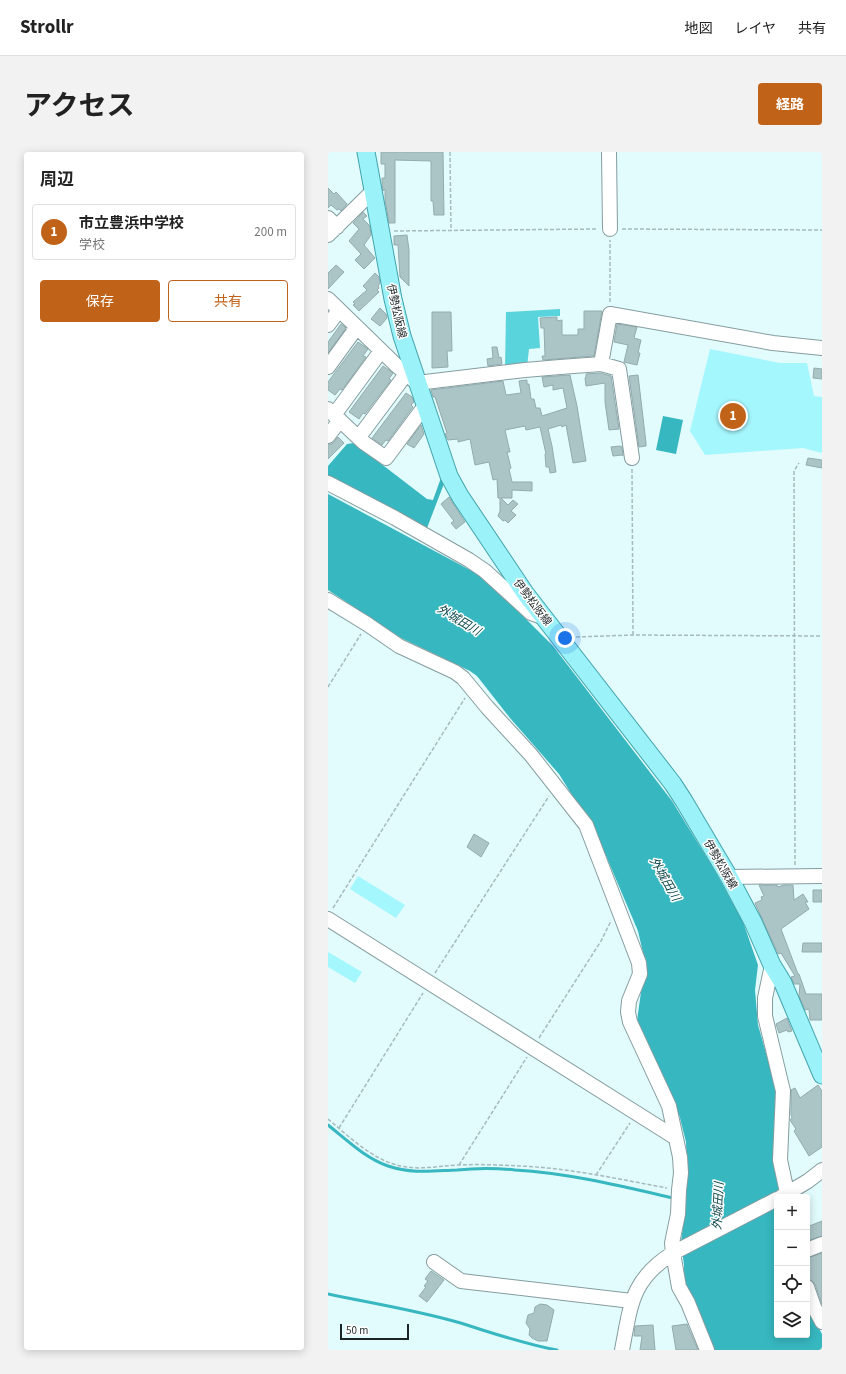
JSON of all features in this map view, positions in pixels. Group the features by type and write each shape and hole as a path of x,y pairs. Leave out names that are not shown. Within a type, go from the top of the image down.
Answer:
{"main road":[{"name":"伊勢松阪線","path":"366,152 393,299 411,378 426,408 449,476 460,496 525,593 673,784 688,807 729,877 753,922 772,965 783,983 793,1005 822,1076"}],"street":[{"path":"609,152 610,229"},
{"path":"331,226 374,190"},
{"path":"328,299 411,378"},
{"path":"328,325 339,310"},
{"path":"601,364 610,314 773,343 822,348"},
{"path":"328,367 357,327"},
{"path":"328,436 334,415 381,351"},
{"path":"359,437 411,378 601,364 619,368 632,458"},
{"path":"334,415 386,458 421,411 426,408"},
{"path":"328,483 395,518 469,560 485,570 531,613 545,618"},
{"path":"328,600 368,624 399,646 455,672 463,678 487,707 531,755 586,825 639,963 640,974 629,1001 628,1012 630,1022 669,1106 680,1158 681,1173 678,1214 672,1243 676,1252 679,1287 688,1303 708,1350"},
{"path":"729,877 795,875 822,876"},
{"path":"330,914 429,982 676,1138"},
{"path":"772,965 765,998 765,1016 783,1091 780,1160 783,1194"},
{"path":"786,1194 808,1181 822,1170"},
{"path":"622,1350 632,1301 644,1278 659,1262 774,1201"},
{"path":"810,1249 822,1244"},
{"path":"434,1262 461,1282 632,1301"},
{"path":"810,1295 822,1322"}],"path":[{"path":"450,152 451,230"},
{"path":"610,229 610,314"},
{"path":"381,231 610,229 822,230"},
{"path":"632,458 633,635"},
{"path":"795,875 796,636 794,471 799,463"},
{"path":"328,687 368,624"},
{"path":"560,638 633,635 822,636"},
{"path":"330,914 466,696"},
{"path":"339,1128 429,982 550,794"},
{"path":"459,1165 601,941 610,923 610,917"},
{"path":"596,1175 636,1113"},
{"path":"328,1120 362,1147 389,1162 414,1168 459,1165 521,1166 596,1175 679,1190"}],"shaded area":[{"path":"560,309 560,316 538,317 540,348 529,349 527,367 505,370 506,312"},
{"path":"710,349 780,363 807,363 814,396 822,397 822,453 803,448 705,455 690,431"},
{"path":"358,876 405,905 396,918 350,889"},
{"path":"328,952 362,972 355,983 328,967"}],"water":[{"path":"663,416 683,420 676,454 656,450"},
{"path":"354,443 427,499 433,500 442,475 445,481 427,528 328,476 328,466 347,444"},
{"name":"外城田川","path":"328,494 485,578 553,646 672,801 715,871 743,922 758,965 755,990 758,1025 777,1091 774,1162 779,1194 774,1194 774,1338 810,1338 810,1312 822,1334 822,1350 714,1350 697,1308 684,1286 684,1265 681,1242 686,1202 684,1199 686,1198 687,1171 686,1142 675,1104 637,1021 641,992 647,970 638,931 598,837 559,774 510,718 477,676 470,671 401,638 328,590"}],"building":[{"path":"381,152 443,152 444,215 434,215 433,201 431,201 431,161 395,160 395,223 389,223 385,200 385,189 383,191 382,185 382,178 385,178 385,164 381,164"},
{"path":"328,188 334,194 336,192 347,204 341,211 339,209 337,210 331,205 328,208"},
{"path":"363,212 367,216 363,219 370,226 371,235 364,245 375,258 364,269 355,260 361,254 349,241 359,229 353,223"},
{"path":"407,235 409,250 409,286 400,277 398,245 394,245 394,236"},
{"path":"336,265 344,272 328,289 328,273"},
{"path":"375,273 379,277 380,283 377,290 379,292 359,311 353,305 355,304 353,302 367,290 363,286"},
{"path":"380,308 386,314 387,318 380,326 371,319"},
{"path":"584,311 602,311 594,356 543,360 542,356 545,356 544,328 541,328 540,318 557,317 557,321 562,320 562,335 578,335 578,329 584,329"},
{"path":"432,312 451,312 452,351 447,351 448,367 432,368"},
{"path":"341,324 346,328 328,353 328,342"},
{"path":"617,324 637,327 634,338 641,340 637,365 624,362 628,345 614,342"},
{"path":"358,342 368,349 363,356 366,357 342,390 340,389 335,395 328,390 328,382"},
{"path":"492,347 497,347 502,364 488,366 487,359 493,358"},
{"path":"383,366 393,373 389,379 391,380 365,414 363,413 359,419 349,412"},
{"path":"814,368 822,369 822,379 813,378"},
{"path":"600,373 611,376 619,429 609,430 605,402 605,383 586,386 586,374"},
{"path":"570,375 577,406 586,461 573,463 566,425 548,429 556,472 550,473 549,467 546,467 546,454 540,427 526,430 525,426 505,430 510,452 507,452 511,468 509,469 512,482 532,482 532,491 512,490 512,498 501,498 508,505 513,500 518,504 511,511 516,515 508,523 505,520 503,521 498,516 500,511 500,498 498,498 497,479 493,480 489,462 475,465 470,439 458,442 458,439 448,440 435,397 433,397 431,390 503,381 506,395 521,393 519,381 527,380 531,399 534,399 536,408 540,408 542,416 567,408 563,388 553,390 553,385 544,387 542,377"},
{"path":"638,375 646,443 646,446 639,447 629,376"},
{"path":"406,393 412,397 414,402 411,405 413,407 388,441 386,440 382,445 372,438"},
{"path":"421,425 424,434 414,448 407,444"},
{"path":"338,437 344,443 328,459 328,444 332,444"},
{"path":"611,447 622,447 623,456 613,456"},
{"path":"808,458 822,460 822,468 806,465"},
{"path":"449,497 465,522 456,529 451,523 454,521 441,504"},
{"path":"474,834 489,843 481,857 467,847"},
{"path":"759,885 777,885 778,887 793,885 794,900 803,894 808,902 805,902 809,909 781,929 806,994 822,994 822,1020 810,1020 809,1009 805,1010 799,996 800,984 794,984 791,977 795,976 781,953 778,954 755,903 762,900 761,897 764,896"},
{"path":"813,890 822,890 822,902 813,902"},
{"path":"803,943 822,943 822,952 802,952"},
{"path":"787,1018 792,1031 788,1032 787,1030 779,1033 776,1024"},
{"path":"818,1085 822,1091 822,1147 809,1156 794,1131 796,1129 790,1120 792,1118 791,1090 795,1088 800,1098"},
{"path":"822,1221 822,1236 810,1240 810,1226"},
{"path":"822,1253 822,1304 815,1284 810,1280 810,1257"},
{"path":"431,1271 444,1280 427,1302 419,1296 426,1287 424,1286 428,1281 425,1279"},
{"path":"540,1304 547,1305 554,1310 547,1341 538,1341 532,1338 529,1335 530,1329 526,1323 528,1315 534,1313 535,1307"},
{"path":"687,1324 698,1350 676,1350 672,1326"},
{"path":"653,1325 655,1350 640,1350 642,1336 634,1336 635,1326"}],"waterway":[{"path":"328,1125 356,1148 380,1163 397,1169 439,1171 486,1168 555,1174 673,1198"},
{"path":"328,1294 409,1310 457,1322 519,1341 557,1350"}],"place":[{"name":"市立豊浜中学校","path":"733,416"}]}
